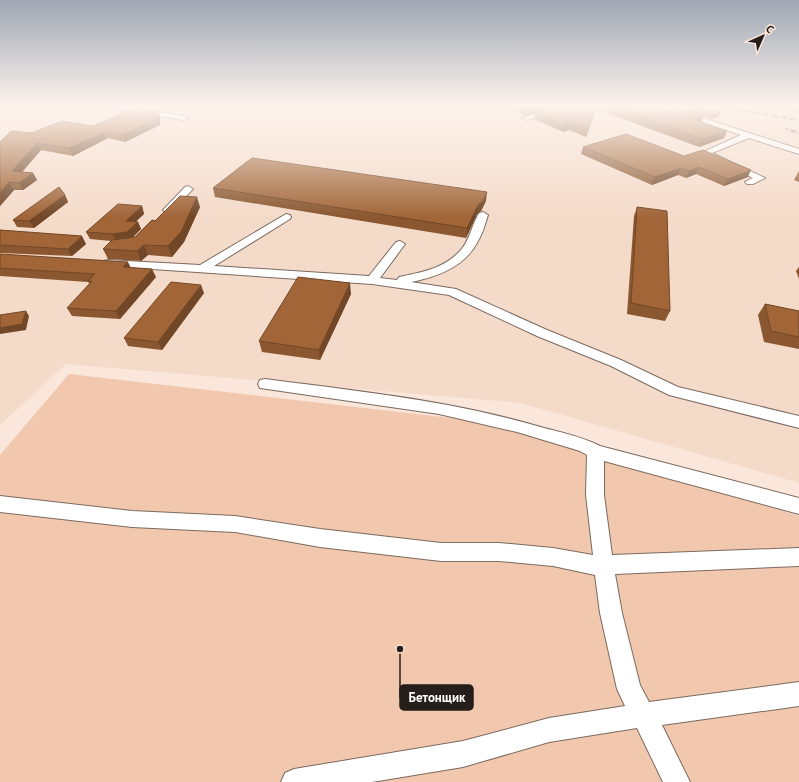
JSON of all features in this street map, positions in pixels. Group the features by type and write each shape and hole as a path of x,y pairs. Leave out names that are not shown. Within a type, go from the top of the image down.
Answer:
{"street":[{"path":"730,143 705,153 761,178 750,182"},
{"path":"772,143 799,152"},
{"path":"161,217 188,190"},
{"path":"107,251 97,261 372,280 404,280 432,275 453,264 471,245 483,215"},
{"path":"202,269 286,217"},
{"path":"372,280 400,244"},
{"path":"372,280 452,292 542,334 616,363 674,390 799,422"},
{"path":"265,384 439,408 517,426 585,446 596,452 799,506"},
{"path":"596,452 594,470 594,500 611,613 629,689 677,782"},
{"path":"0,504 132,519 235,524 320,538 441,552 499,552 553,557 590,565 799,557"},
{"path":"294,782 463,754 549,730 643,715 799,694"}],"shaded area":[{"path":"0,143 799,143 799,483 521,403 66,364 0,425"},
{"path":"69,374 512,425 799,516 799,782 0,782 0,455"}],"building":[{"path":"0,143 37,143 12,171 33,173 19,183 9,182 0,193"},
{"path":"40,143 79,143 69,148"},
{"path":"595,143 651,143 684,156 703,150 751,170 728,179 699,167 689,171 681,168 655,177 583,147"},
{"path":"252,158 487,192 483,201 478,205 467,228 213,188"},
{"path":"59,187 65,195 29,221 13,220"},
{"path":"180,196 197,197 181,232 168,246 144,245 137,251 103,249 112,240 135,237 152,220 155,221"},
{"path":"118,204 142,206 126,221 138,222 127,232 113,234 86,232"},
{"path":"637,207 667,211 670,311 631,303"},
{"path":"0,230 82,236 68,249 0,245"},
{"path":"0,254 128,262 123,267 152,269 116,311 67,308 92,281 88,281 95,274 0,268"},
{"path":"298,277 350,283 319,350 259,341"},
{"path":"171,282 201,285 158,342 124,338"},
{"path":"765,304 799,311 799,337 771,331"},
{"path":"26,311 22,324 0,328 0,315"}],"place":[{"name":"Бетонщик","path":"400,649"}]}
